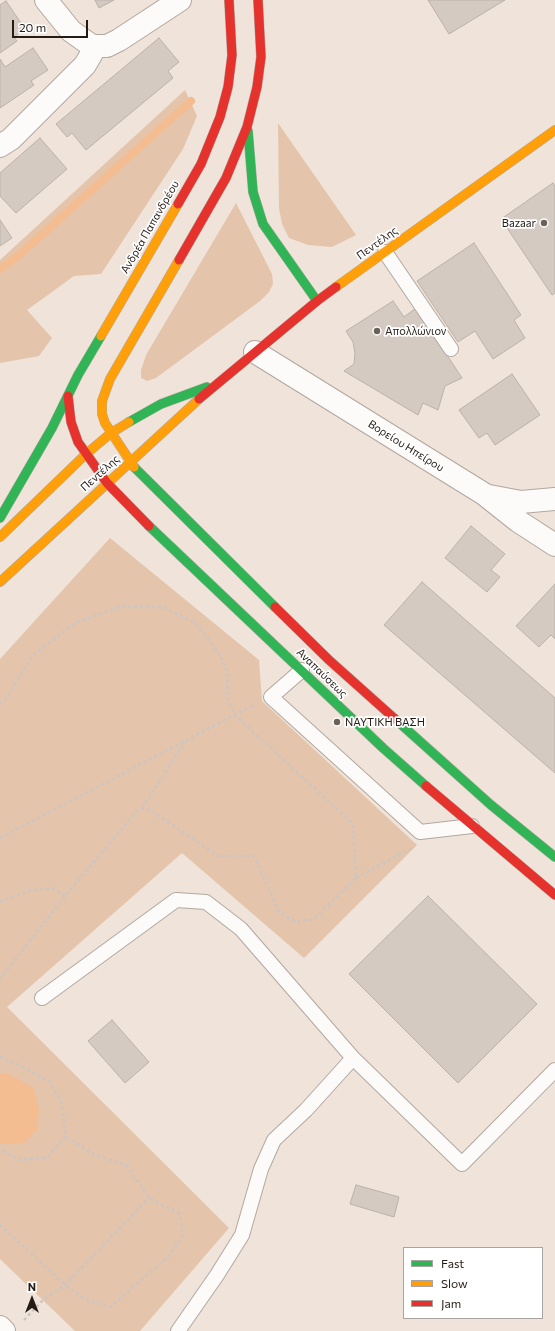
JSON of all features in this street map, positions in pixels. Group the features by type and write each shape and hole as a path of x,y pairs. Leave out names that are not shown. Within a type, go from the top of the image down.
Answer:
{"main road":[{"name":"Ανδρέα Παπανδρέου","path":"0,518 52,428 78,375 201,164 220,118 228,87 232,55 229,0"},
{"path":"111,433 105,423 101,407 110,379 226,178 247,127 254,99 261,57 258,0"},
{"path":"247,127 253,192 263,224 318,301"},
{"name":"Πεντέλης","path":"0,582 217,383 255,352 318,301 555,130"},
{"name":"Πεντέλης","path":"0,537 86,454 111,433 161,404 217,383"},
{"path":"68,396 74,433 86,454"},
{"name":"Αναπαύσεως","path":"111,433 130,462 178,512 329,660 491,805 555,857"},
{"name":"Αναπαύσεως","path":"86,454 108,483 133,511 383,748 472,826 555,895"}],"street":[{"path":"46,0 71,31 92,46 108,46 180,0"},
{"path":"0,146 11,139 85,65 92,53 92,46"},
{"name":"Βορείου Ηπείρου","path":"255,352 484,494 518,521 555,545"},
{"path":"484,494 521,502 555,499"},
{"path":"0,1327 4,1331"}],"lane":[{"path":"385,252 451,349"},
{"path":"302,670 271,697 420,832 472,826"},
{"path":"42,998 176,900 206,902 241,929 353,1058 462,1164 555,1070"},
{"path":"178,1331 217,1275 242,1235 261,1169 274,1140 306,1110 353,1058"}],"path":[{"path":"0,704 6,700 33,655 75,623 118,607 163,607 196,623 218,652 227,670 228,700 235,715 353,824 356,878"},
{"path":"0,838 271,697"},
{"path":"142,809 186,740"},
{"path":"0,978 65,896 137,811 142,809 149,809 218,856 254,856 279,912 296,922 314,919 356,878 418,845 420,832"},
{"path":"0,901 29,890 52,888 65,896"},
{"path":"0,1057 22,1066 50,1082 62,1104 66,1136 48,1157 20,1160 0,1150"},
{"path":"0,1225 65,1285 84,1299 110,1308 170,1255 183,1236 180,1214 149,1198 126,1164 93,1154 66,1136"},
{"path":"23,1321 43,1300 65,1285 149,1198"}],"shaded area":[{"path":"185,90 197,116 183,149 101,274 74,276 27,310 52,338 39,356 0,363 0,260"},
{"path":"278,123 356,235 332,247 308,245 289,238 282,224 279,208"},
{"path":"236,203 272,274 273,284 269,292 260,301 156,378 147,381 141,378 141,370 146,355"},
{"path":"110,538 259,660 262,701 417,845 304,958 182,853 7,1007 229,1228 140,1331 75,1331 0,1259 0,659"},
{"path":"0,1073 9,1074 33,1088 39,1109 37,1130 24,1143 0,1144"}],"building":[{"path":"95,0 114,0 99,8"},
{"path":"428,0 505,0 449,34"},
{"path":"6,1 25,29 14,37 17,41 0,53 0,5"},
{"path":"159,38 179,62 168,71 173,78 86,150 72,133 67,137 56,124"},
{"path":"33,48 48,70 31,81 34,85 0,108 0,59 5,67"},
{"path":"40,138 67,169 16,213 0,196 0,173"},
{"path":"553,183 555,186 555,293 552,295 501,219"},
{"path":"0,220 12,238 0,246"},
{"path":"474,243 521,315 514,320 525,338 493,359 475,331 458,342 417,281"},
{"path":"393,301 404,317 416,308 462,378 445,386 438,410 423,403 418,415 344,371 354,364 355,353 353,342 346,331"},
{"path":"512,374 540,415 495,445 487,433 479,438 459,410"},
{"path":"471,526 505,554 491,570 500,577 487,592 445,558"},
{"path":"422,582 555,698 555,773 384,625"},
{"path":"555,584 555,639 551,635 539,647 516,626"},
{"path":"428,896 537,1004 458,1083 349,974"},
{"path":"112,1020 149,1062 125,1083 88,1041"},
{"path":"356,1185 399,1197 394,1217 350,1204"}],"waterway":[{"path":"0,269 18,256 191,101"}],"traffic: fast":[{"path":"248,131 253,192 263,224 317,301"},
{"path":"0,518 52,428 78,375 101,336"},
{"path":"129,422 161,404 207,387"},
{"path":"134,467 275,607"},
{"path":"149,526 383,748 426,786"},
{"path":"395,719 491,805 555,857"}],"traffic: slow":[{"path":"336,287 555,130"},
{"path":"101,336 178,204"},
{"path":"134,467 105,423 102,414 102,401 110,379 179,260"},
{"path":"0,582 199,399"},
{"path":"0,537 86,454 111,433 129,422"}],"traffic: jam":[{"path":"178,204 201,164 220,117 228,87 232,55 229,0"},
{"path":"179,260 226,178 247,127 257,87 261,57 258,0"},
{"path":"199,399 336,287"},
{"path":"68,396 71,422 78,442 107,483 149,526"},
{"path":"275,607 329,660 395,719"},
{"path":"426,786 555,895"}],"place":[{"name":"Bazaar","path":"544,223"},
{"name":"Απολλώνιον","path":"377,331"},
{"name":"ΝΑΥΤΙΚΗ ΒΑΣΗ","path":"337,722"}]}
